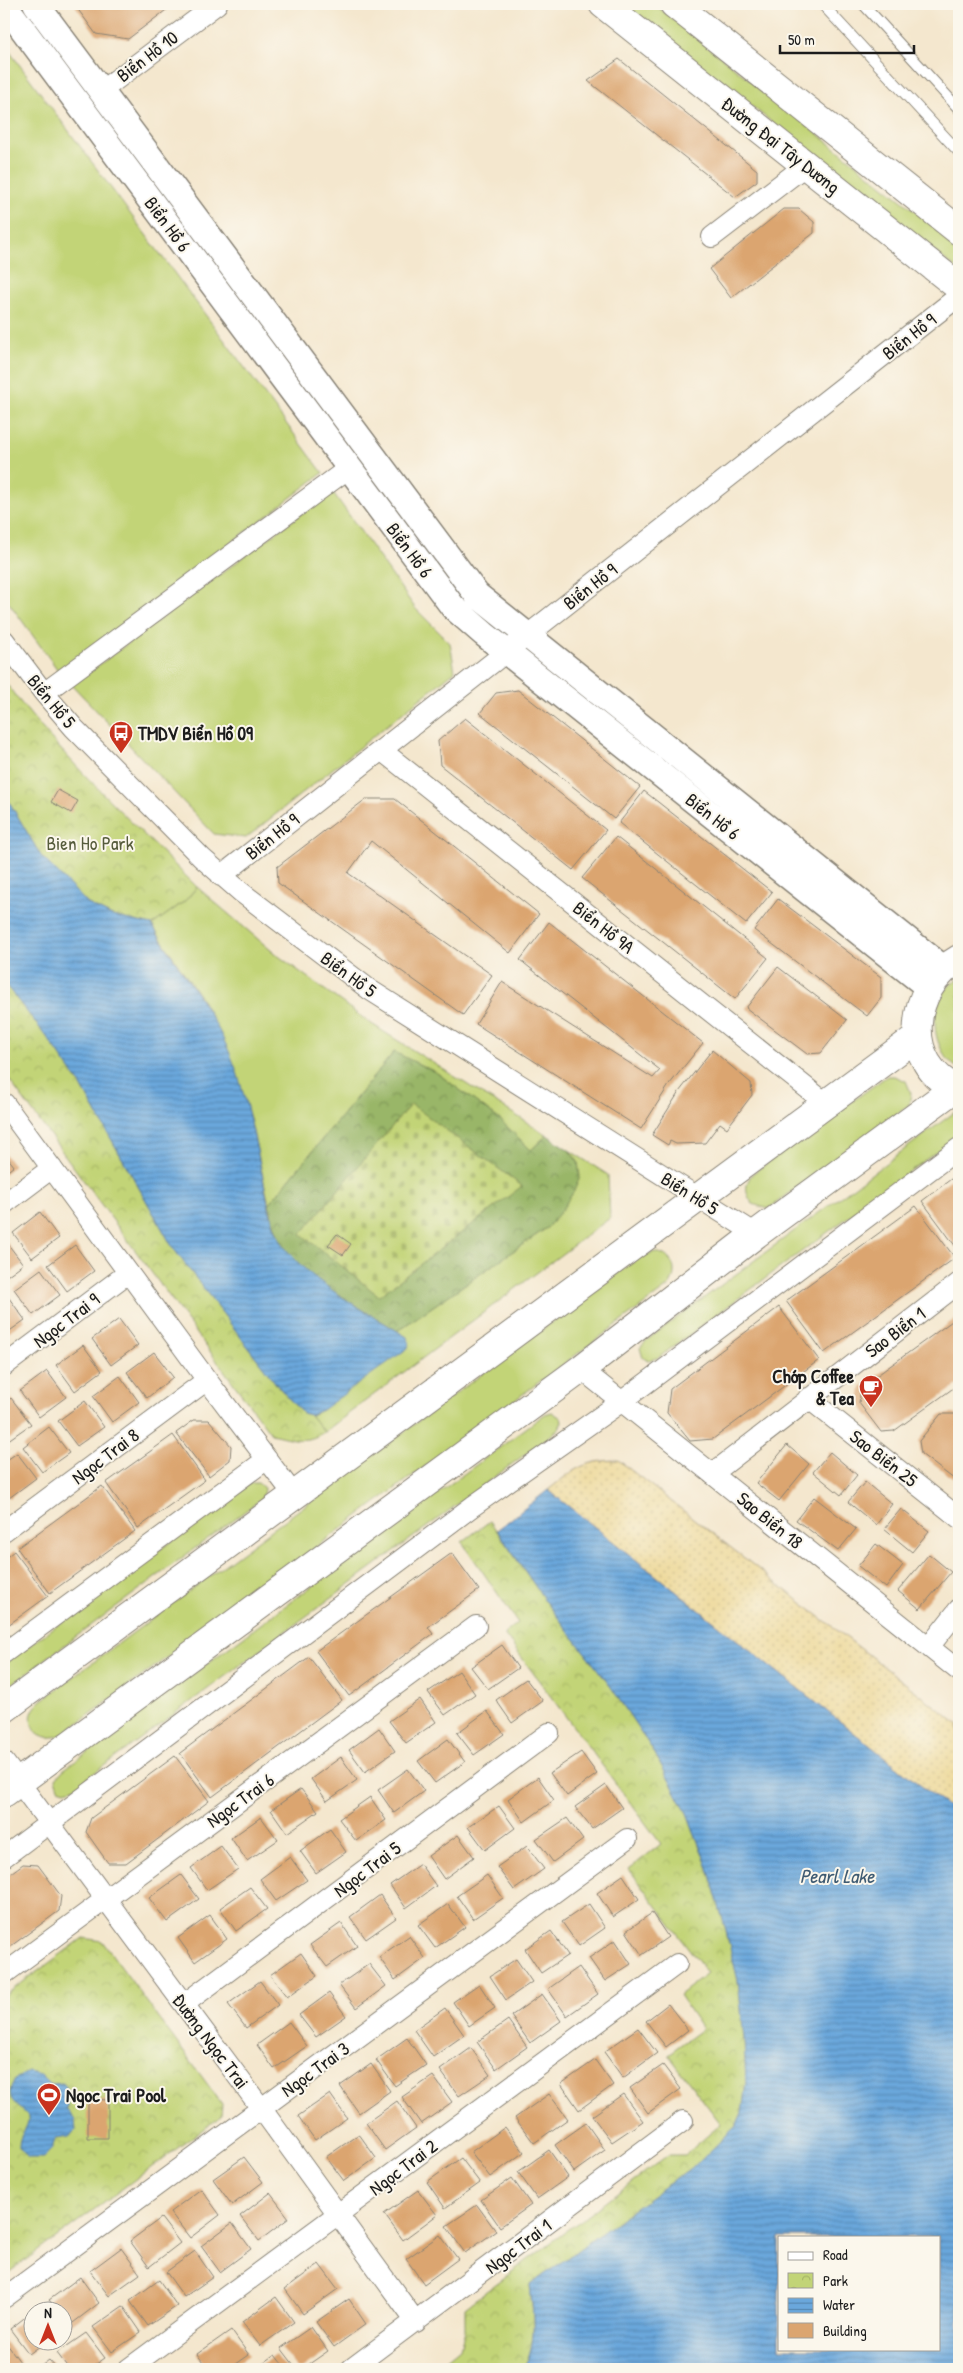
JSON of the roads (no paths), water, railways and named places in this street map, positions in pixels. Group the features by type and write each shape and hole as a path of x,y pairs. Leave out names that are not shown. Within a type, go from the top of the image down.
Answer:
{"main road":[{"name":"Đường Đại Tây Dương","path":"603,4 959,287"},
{"path":"674,4 959,231"},
{"path":"9,1779 580,1369 756,1234 957,1088 934,1071 927,1060 918,1036 919,1012 944,971"},
{"path":"4,1709 467,1366 918,1036"}],"street":[{"name":"Biển Hồ 6","path":"4,4 448,601 461,615 506,652 944,971"},
{"name":"Biển Hồ 6","path":"36,4 468,586 488,606 944,971"},
{"name":"Biển Hồ 10","path":"101,91 216,4"},
{"path":"712,237 806,165"},
{"name":"Biển Hồ 9","path":"221,876 959,296"},
{"path":"44,694 349,468"},
{"name":"Biển Hồ 5","path":"4,640 44,694 74,728 221,876 370,990 697,1199 756,1234"},
{"name":"Biển Hồ 9A","path":"381,750 827,1104"},
{"path":"4,1103 128,1274 294,1495"},
{"path":"4,1856 474,1506 621,1402 959,1148"},
{"path":"4,1204 52,1168"},
{"name":"Ngọc Trai 9","path":"4,1366 128,1274"},
{"name":"Sao Biển 1","path":"712,1474 959,1283"},
{"name":"Sao Biển 18","path":"580,1369 959,1671"},
{"name":"Ngọc Trai 8","path":"4,1531 207,1380"},
{"name":"Sao Biển 25","path":"808,1398 959,1518"},
{"path":"4,1653 268,1458"},
{"path":"929,1647 959,1609"},
{"name":"Ngọc Trai 6","path":"4,1974 476,1626"},
{"name":"Ngọc Trai 5","path":"184,2004 549,1733"},
{"name":"Đường Ngọc Trai","path":"9,1779 49,1823 261,2108 416,2322"},
{"name":"Ngọc Trai 3","path":"4,2298 627,1839"},
{"name":"Ngọc Trai 2","path":"128,2369 677,1964"},
{"name":"Ngọc Trai 1","path":"351,2369 683,2122"}],"lane":[{"path":"822,4 959,152"},
{"path":"863,4 959,110"}],"water":[{"path":"4,793 41,856 88,904 112,916 152,925 209,1012 236,1069 252,1126 271,1215 283,1245 295,1259 324,1284 407,1337 408,1348 322,1410 310,1415 302,1413 277,1385 173,1248 80,1084 47,1037 4,983"},
{"name":"Pearl Lake","path":"548,1490 959,1816 959,2369 523,2369 528,2359 533,2338 530,2285 700,2161 736,2126 742,2113 746,2083 744,2038 738,1981 708,1868 687,1813 654,1752 611,1687 544,1599 497,1530"},
{"name":"Ngoc Trai Pool","path":"28,2072 41,2075 50,2084 63,2083 71,2094 66,2109 75,2120 76,2131 69,2137 55,2139 52,2149 43,2158 28,2158 19,2147 20,2138 27,2124 28,2116 12,2100 10,2092 15,2079"}],"place":[{"name":"TMDV Biển Hồ 09","path":"121,754"},
{"name":"Chớp Coffee & Tea","path":"871,1408"},
{"name":"Ngoc Trai Pool","path":"49,2116"}],"park label":[{"name":"Bien Ho Park","path":"90,843"}]}
